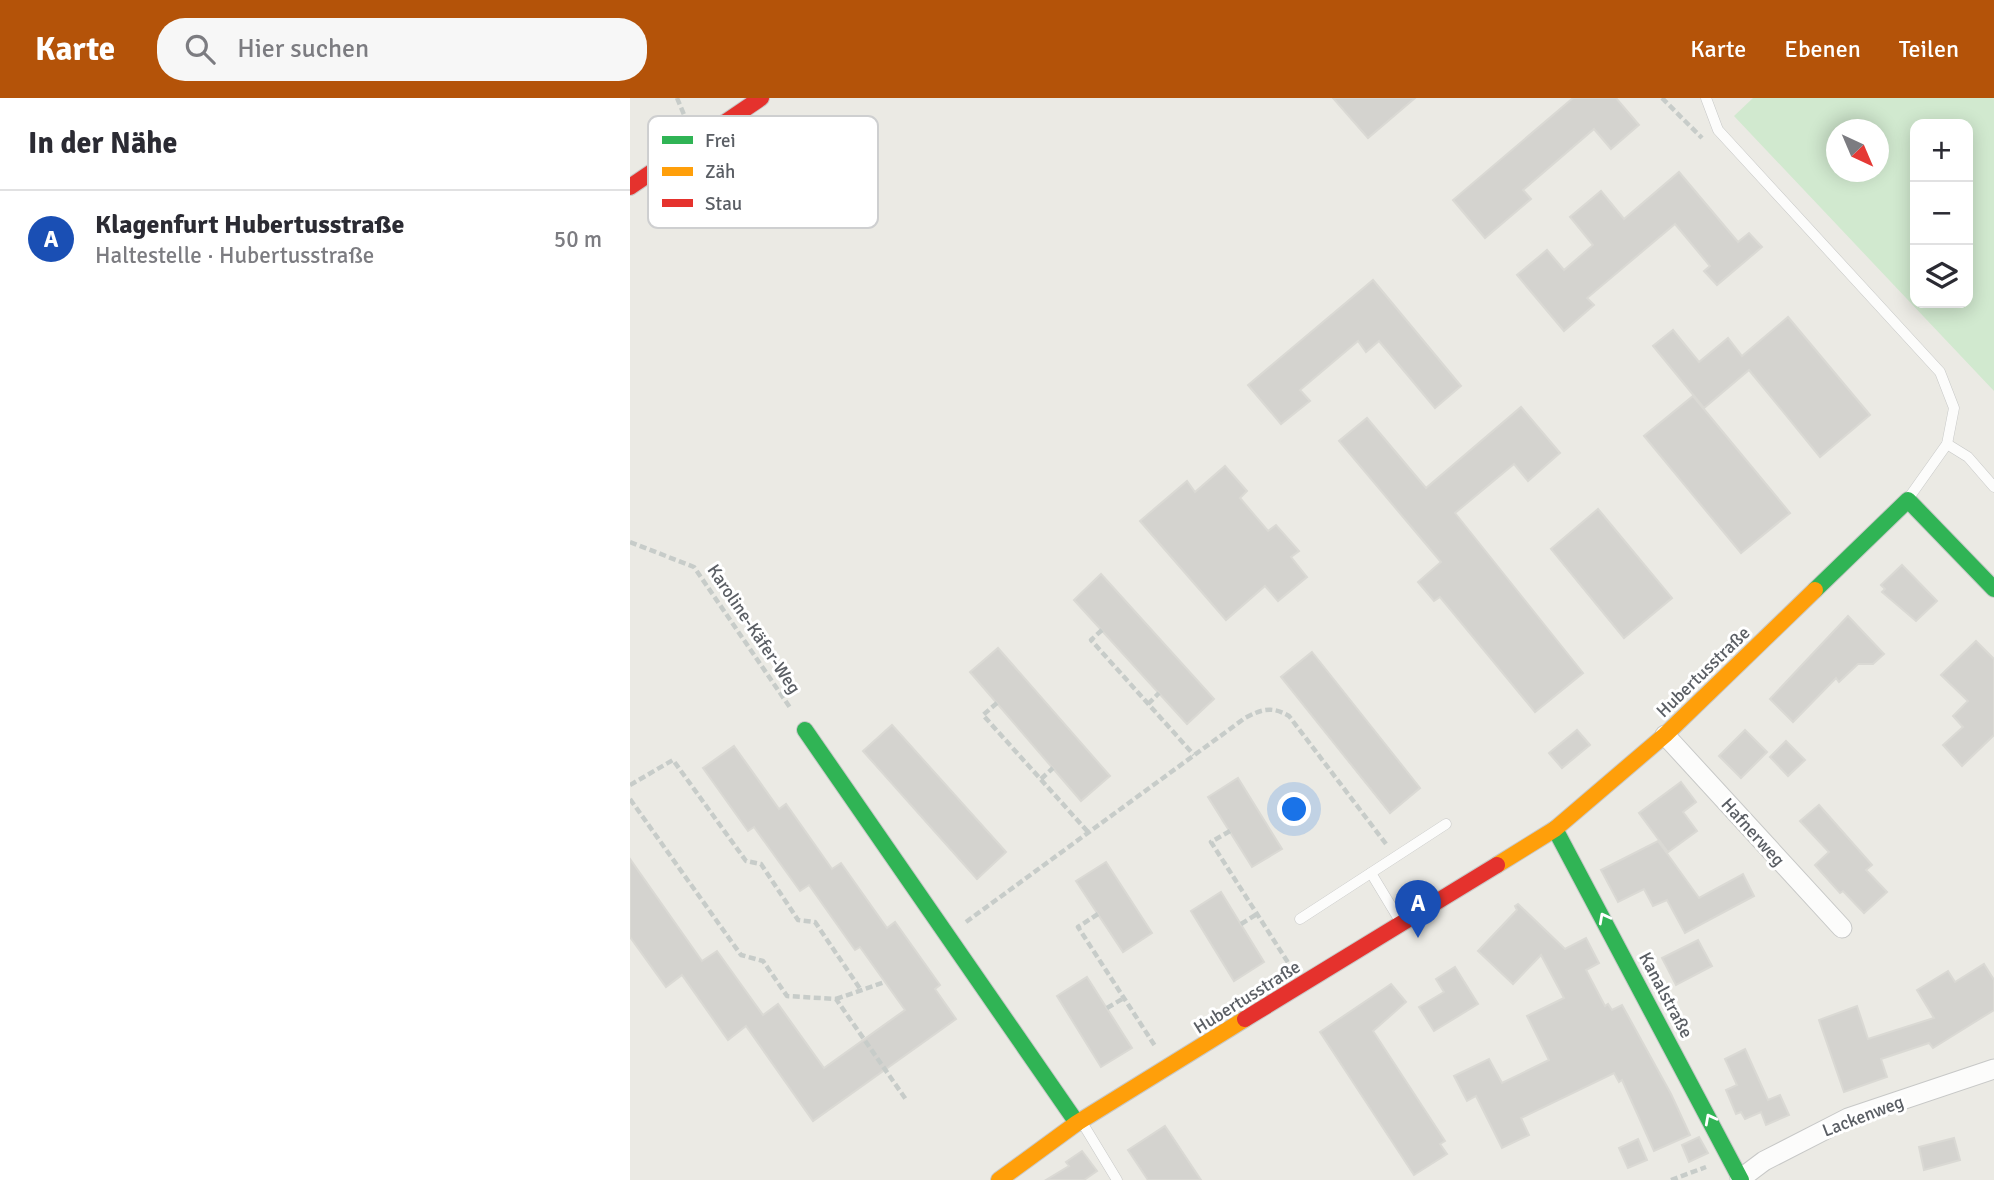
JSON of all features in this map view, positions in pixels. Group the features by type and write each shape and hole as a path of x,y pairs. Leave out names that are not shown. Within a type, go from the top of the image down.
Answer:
{"street":[{"path":"735,116 761,98"},
{"path":"630,187 648,175"},
{"path":"1908,500 1994,589"},
{"name":"Hubertusstraße","path":"999,1180 1079,1122 1555,829 1665,735 1908,500"},
{"path":"805,730 1079,1122"},
{"name":"Hafnerweg","path":"1665,735 1842,928"},
{"name":"Kanalstraße","path":"1555,829 1740,1180"},
{"name":"Lackenweg","path":"1740,1180 1763,1161 1848,1118 1994,1069"}],"lane":[{"name":"Hubertusstraße","path":"1706,98 1718,130 1940,372 1954,408 1947,444 1908,500"},
{"path":"1947,444 1968,457 1994,486"},
{"path":"1300,919 1446,824"},
{"path":"1371,873 1402,924"},
{"path":"1079,1122 1117,1180"}],"path":[{"path":"1662,98 1691,130 1712,145 1728,141"},
{"name":"Karoline-Käfer-Weg","path":"630,542 694,567 805,730"},
{"path":"1102,631 1091,640 1195,755"},
{"path":"1148,704 1159,693"},
{"path":"997,703 983,715 1088,832"},
{"path":"948,935 1245,718 1262,709 1278,710 1289,716 1396,857"},
{"path":"630,785 674,760 746,860 761,864 798,920 815,922 861,990"},
{"path":"1041,779 1053,768"},
{"path":"630,799 741,955 763,961 787,996 836,999 885,982"},
{"path":"1230,831 1211,842 1302,986"},
{"path":"1098,914 1078,927 1169,1068"},
{"path":"1241,924 1257,914"},
{"path":"1107,1009 1124,998"},
{"path":"836,999 907,1101"},
{"path":"1671,1180 1730,1158"}],"green space":[{"path":"1753,98 1994,98 1994,391 1916,308 1973,308 1973,119 1910,119 1910,302 1734,116"}],"building":[{"path":"1333,98 1415,98 1368,138"},
{"path":"1573,98 1616,98 1639,125 1611,149 1594,129 1523,190 1531,199 1485,238 1453,200"},
{"path":"1679,172 1738,242 1749,233 1762,247 1717,285 1704,271 1710,266 1675,224 1587,298 1594,305 1564,331 1517,275 1547,250 1564,270 1593,245 1570,217 1601,191 1624,219"},
{"path":"1373,280 1461,386 1435,408 1379,341 1366,352 1358,341 1300,390 1310,401 1281,424 1248,385"},
{"path":"1788,317 1870,415 1820,457 1749,370 1704,408 1653,346 1673,330 1699,362 1728,338 1742,356"},
{"path":"1693,396 1790,513 1741,553 1644,436"},
{"path":"1521,407 1560,453 1528,481 1514,464 1455,513 1583,673 1535,712 1440,597 1434,601 1418,582 1441,562 1339,441 1367,418 1426,488"},
{"path":"1225,466 1247,491 1240,498 1268,531 1276,525 1299,551 1291,557 1307,577 1278,601 1265,586 1226,620 1140,521 1187,481 1195,492"},
{"path":"1598,509 1672,598 1624,638 1551,549"},
{"path":"1902,565 1937,601 1916,621 1882,592 1885,589 1881,585"},
{"path":"1101,574 1214,699 1187,724 1074,600"},
{"path":"1848,616 1884,654 1873,664 1858,664 1839,682 1836,678 1793,722 1770,699"},
{"path":"1976,641 1994,659 1994,735 1962,766 1943,745 1963,727 1953,716 1968,701 1941,675"},
{"path":"998,648 1110,776 1081,801 970,672"},
{"path":"1312,652 1420,788 1390,813 1281,677"},
{"path":"892,725 1006,852 977,879 863,751"},
{"path":"1577,730 1590,745 1562,768 1549,753"},
{"path":"1745,730 1767,752 1741,778 1719,756"},
{"path":"1786,741 1805,760 1788,776 1770,757"},
{"path":"734,746 779,809 786,804 832,869 841,863 887,928 895,922 940,985 935,989 956,1019 813,1121 746,1026 728,1040 682,975 666,987 630,937 630,859 702,961 717,951 763,1015 778,1004 824,1068 905,1010 860,947 855,950 809,885 800,891 754,827 748,831 703,768"},
{"path":"1238,778 1282,849 1252,867 1208,797"},
{"path":"1681,782 1696,802 1683,812 1697,831 1668,852 1639,813"},
{"path":"1819,805 1872,865 1866,870 1887,892 1864,913 1843,891 1840,893 1815,865 1829,852 1800,821"},
{"path":"1658,841 1699,898 1743,874 1754,896 1685,933 1667,900 1653,906 1644,889 1618,902 1601,870"},
{"path":"1106,862 1152,933 1123,952 1076,881"},
{"path":"1221,892 1264,962 1234,981 1191,911"},
{"path":"1518,904 1565,949 1586,938 1599,963 1586,970 1605,1006 1608,1004 1612,1010 1622,1005 1671,1094 1690,1135 1654,1151 1622,1080 1619,1082 1614,1073 1521,1118 1529,1135 1502,1148 1476,1096 1467,1101 1454,1076 1489,1059 1502,1083 1549,1060 1527,1016 1564,998 1541,955 1513,984 1478,951 1517,910 1515,906"},
{"path":"1698,940 1712,966 1676,985 1662,958"},
{"path":"1984,964 1994,980 1994,1010 1933,1048 1929,1043 1881,1059 1887,1077 1844,1092 1819,1020 1857,1006 1868,1039 1934,1018 1917,990 1948,971 1955,982"},
{"path":"1455,967 1478,1004 1434,1031 1419,1007 1444,992 1436,979"},
{"path":"1087,977 1132,1048 1101,1067 1057,996"},
{"path":"1391,984 1406,1002 1373,1031 1445,1141 1440,1144 1447,1154 1414,1175 1320,1032"},
{"path":"1745,1049 1768,1100 1780,1095 1789,1115 1766,1125 1761,1112 1745,1119 1741,1112 1736,1114 1726,1090 1737,1085 1725,1059"},
{"path":"1165,1126 1201,1180 1148,1180 1128,1150"},
{"path":"1699,1137 1708,1153 1689,1162 1682,1145"},
{"path":"1954,1138 1960,1160 1924,1170 1919,1147"},
{"path":"1638,1139 1647,1160 1628,1168 1619,1148"},
{"path":"1082,1151 1097,1171 1084,1180 1046,1180 1069,1166 1066,1162"}],"traffic: fast":[{"path":"1815,590 1908,500 1994,589"},
{"path":"805,730 1077,1123"},
{"path":"1555,829 1741,1180"}],"traffic: slow":[{"path":"1497,865 1555,829 1665,735 1815,590"},
{"path":"999,1180 1077,1123 1245,1019"}],"traffic: jam":[{"path":"735,116 761,98"},
{"path":"630,187 648,175"},
{"path":"1245,1019 1497,865"}],"place":[{"name":"Klagenfurt Hubertusstraße","path":"1418,938"}]}
